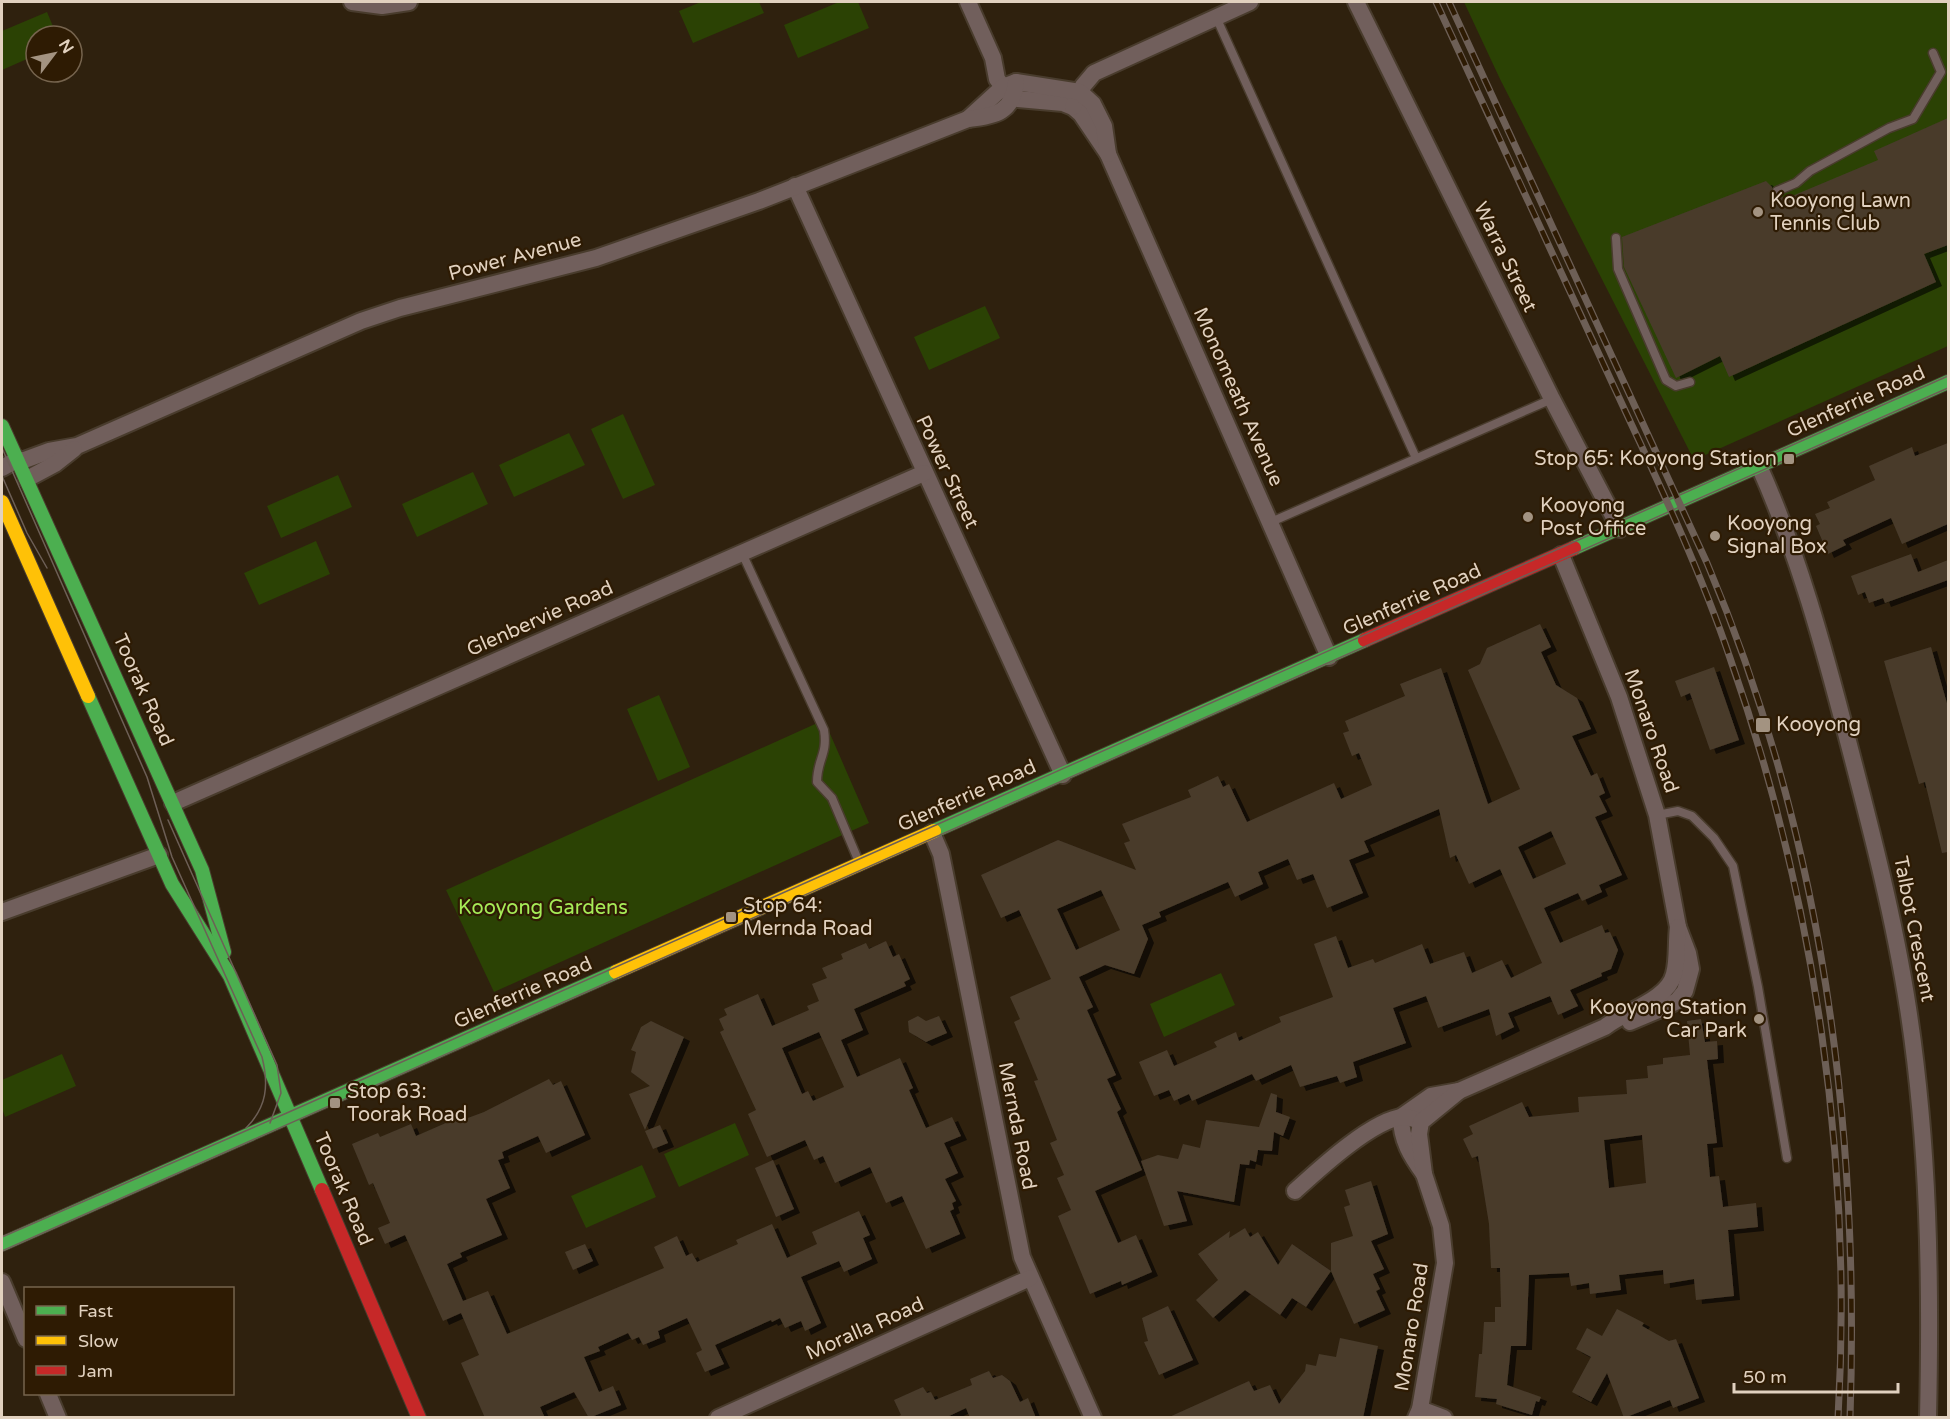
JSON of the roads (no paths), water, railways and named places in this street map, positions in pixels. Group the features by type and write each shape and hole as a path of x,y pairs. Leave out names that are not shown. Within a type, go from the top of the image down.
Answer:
{"main road":[{"name":"Glenferrie Road","path":"2,1244 1948,382"},
{"name":"Toorak Road","path":"3,434 19,460 202,870 230,976 419,1418"},
{"name":"Toorak Road","path":"2,501 172,884 230,976"}],"street":[{"path":"352,2 382,6 409,2"},
{"path":"968,2 993,58 997,79 1011,89 1062,103 1077,100 1088,79 1101,68 1250,2"},
{"name":"Warra Street","path":"1356,2 1552,399 1620,529"},
{"name":"Power Avenue","path":"2,468 19,460 77,446 369,318 596,258 795,186 968,119 987,117 1001,111 1011,89"},
{"name":"Monomeath Avenue","path":"1077,100 1082,114 1108,154 1329,657"},
{"name":"Power Street","path":"795,186 1063,775"},
{"name":"Power Avenue","path":"27,479 55,464 77,446"},
{"name":"Talbot Crescent","path":"1759,466 1790,547 1827,661 1869,817 1908,1007 1920,1103 1928,1204 1930,1312 1928,1418"},
{"name":"Glenbervie Road","path":"173,804 924,472"},
{"name":"Monaro Road","path":"1418,1413 1445,1263 1441,1226 1424,1174 1419,1134 1421,1122 1459,1091 1605,1027 1620,1015 1664,991 1672,982 1675,972 1678,927 1657,815 1619,697 1561,555"},
{"name":"Mernda Road","path":"932,833 941,854 1022,1257 1093,1418"},
{"path":"2,912 159,855"},
{"name":"Monaro Road","path":"1424,1174 1412,1157 1401,1133 1401,1117 1414,1106 1438,1093 1459,1091"},
{"path":"1295,1191 1348,1145 1401,1117 1421,1122"},
{"name":"Moralla Road","path":"718,1418 1030,1278"},
{"path":"2,1282 24,1335"},
{"path":"48,1395 58,1418"},
{"path":"1418,1413 1444,1418"}],"lane":[{"path":"1216,17 1416,458"},
{"path":"1777,191 1796,183 1810,171 1889,128 1913,119 1941,72 1933,53"},
{"path":"1616,238 1620,256 1618,269 1666,380 1676,386 1690,382"},
{"path":"1270,522 1552,399"},
{"path":"742,553 824,730 827,747 817,770 817,782 832,798 860,865"},
{"path":"1657,815 1678,811 1692,816 1714,838 1733,866 1758,987 1787,1158"}],"tram line":[{"path":"2,1237 289,1112 1948,376"},
{"path":"2,1251 1948,388"},
{"path":"2,448 147,777 172,857 262,1057 266,1086 262,1104 246,1128"},
{"path":"2,476 27,533 47,568"},
{"path":"168,820 277,1065 281,1093 270,1123"}],"railway":[{"path":"1436,2 1689,551 1730,658 1760,750 1785,843 1822,1033 1833,1129 1839,1225 1841,1322 1838,1418"},
{"path":"1449,2 1707,563 1747,666 1779,770 1805,875 1825,982 1839,1090 1848,1199 1851,1308 1850,1418"}],"place":[{"name":"Kooyong Lawn Tennis Club","path":"1758,212"},
{"name":"Stop 65: Kooyong Station","path":"1789,459"},
{"name":"Kooyong Post Office","path":"1528,517"},
{"name":"Kooyong Signal Box","path":"1715,536"},
{"name":"Kooyong","path":"1763,725"},
{"name":"Stop 64: Mernda Road","path":"731,917"},
{"name":"Kooyong Station Car Park","path":"1759,1019"},
{"name":"Stop 63: Toorak Road","path":"335,1103"}],"park label":[{"name":"Kooyong Gardens","path":"543,908"}]}
